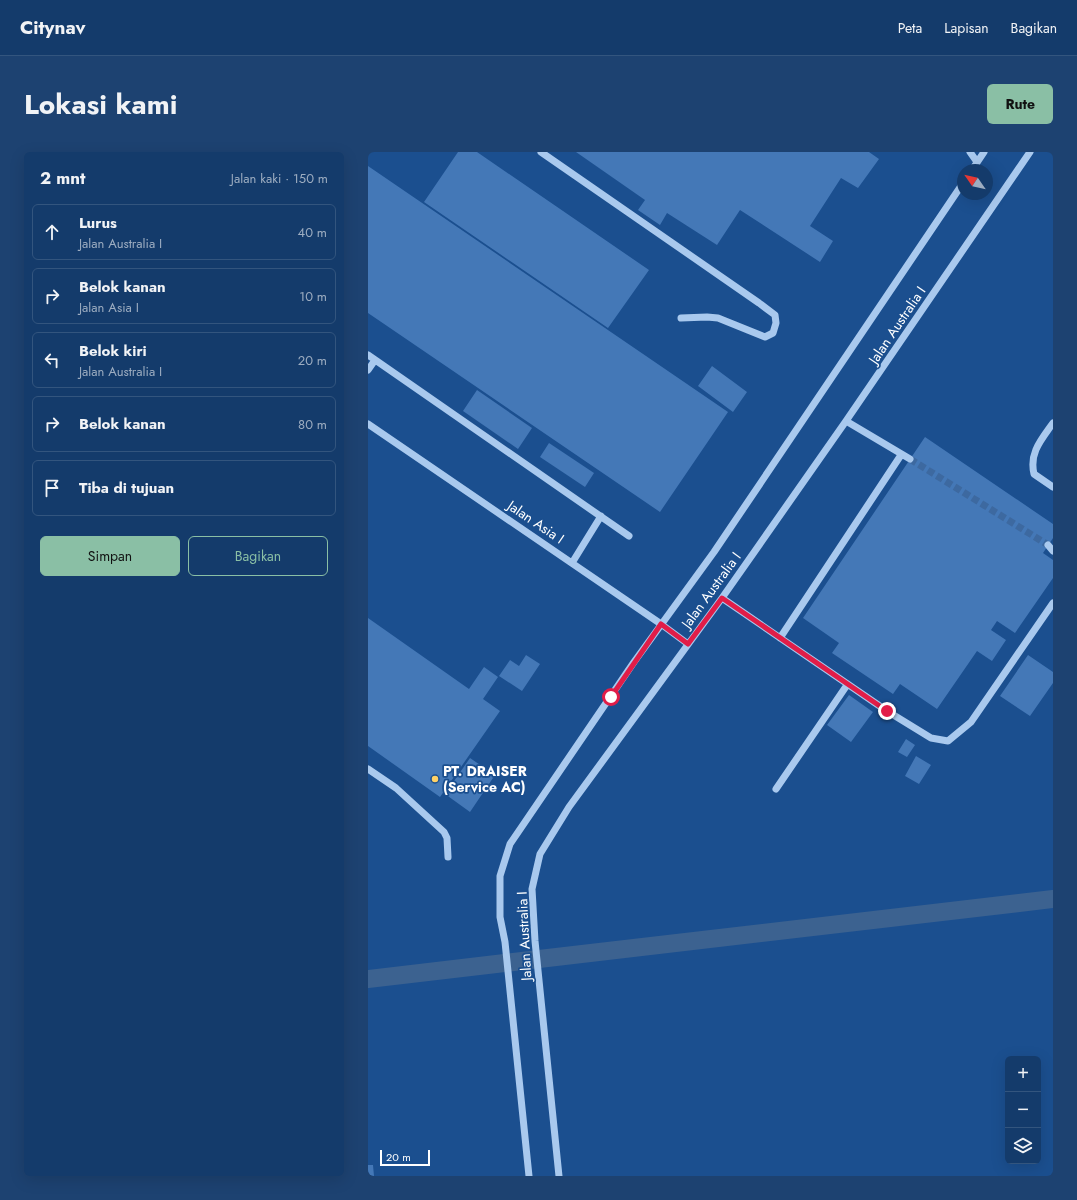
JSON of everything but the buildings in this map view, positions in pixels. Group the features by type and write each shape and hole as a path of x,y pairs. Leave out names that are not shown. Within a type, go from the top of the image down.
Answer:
{"lane":[{"path":"541,152 759,302 775,315 776,324 773,333 765,337 718,318 681,318"},
{"path":"970,152 977,162 984,152"},
{"name":"Jalan Australia I","path":"559,1176 535,941 532,889 540,854 568,807 722,598 846,421 1030,152"},
{"name":"Jalan Australia I","path":"528,1176 510,997 500,917 500,876 510,844 661,624 714,552 957,192"},
{"path":"368,355 630,536"},
{"path":"368,370 375,360"},
{"path":"846,421 910,460"},
{"path":"1053,423 1034,450 1032,465 1034,474 1053,487"},
{"name":"Jalan Asia I","path":"368,424 688,644"},
{"path":"780,638 902,455"},
{"path":"572,563 601,516"},
{"path":"722,598 847,685 931,738 948,741 971,722 1053,603"},
{"path":"776,788 847,685"},
{"path":"368,769 396,788 444,832 447,838 448,857"}],"waterway":[{"path":"368,979 1053,899"}],"tunnel":[{"path":"910,459 1048,545"}],"place":[{"name":"PT. DRAISER (Service AC)","path":"435,779"}],"route":[{"path":"611,697 661,624 688,644 722,598 887,711"}]}
